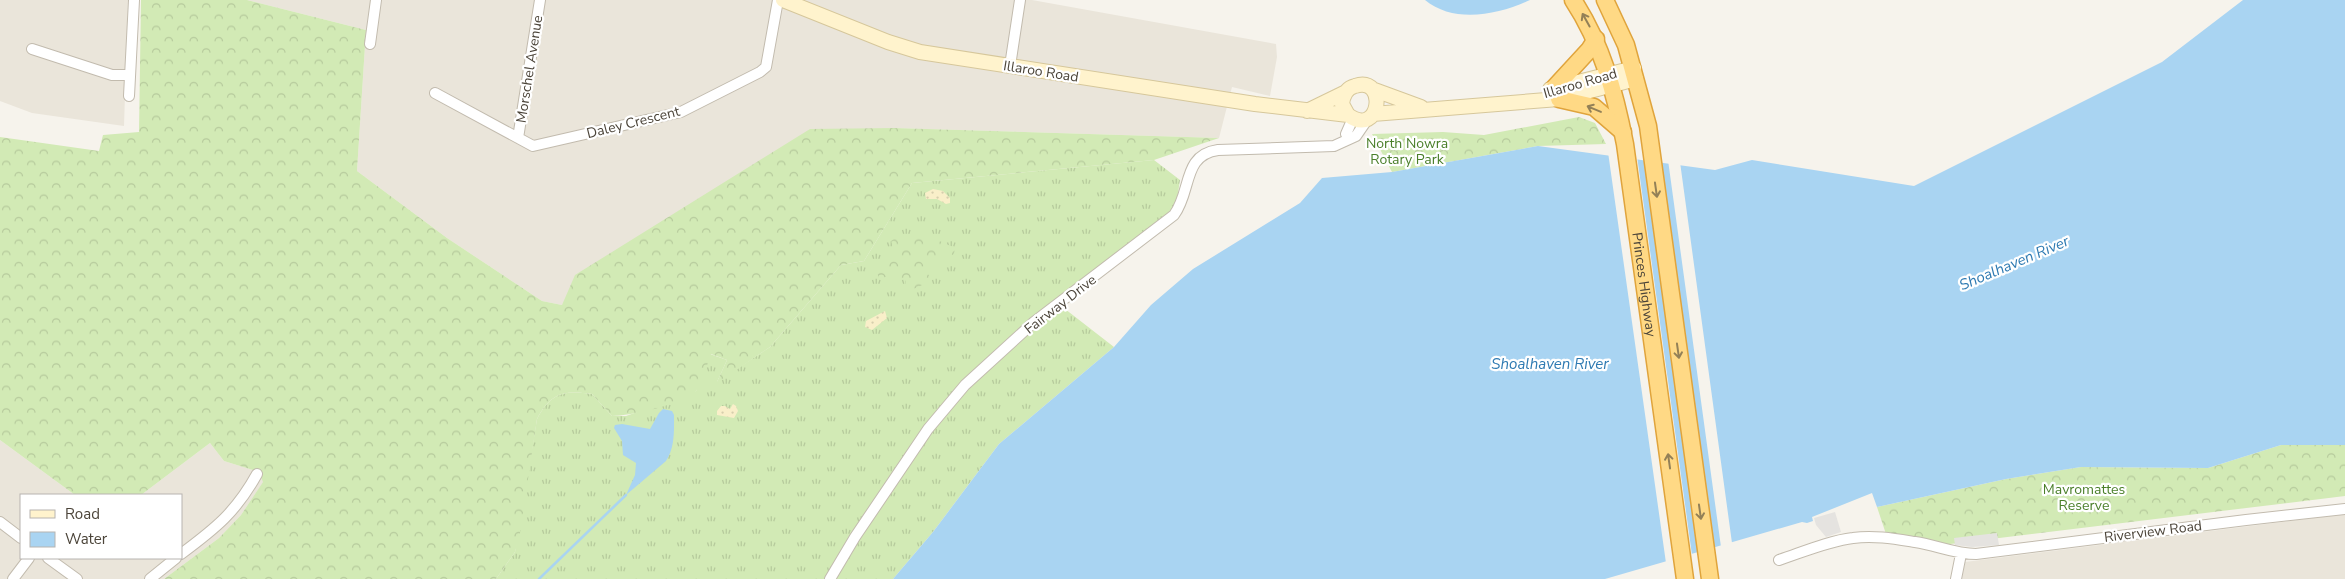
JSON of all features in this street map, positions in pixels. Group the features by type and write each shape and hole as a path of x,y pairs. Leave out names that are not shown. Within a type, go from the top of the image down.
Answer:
{"highway":[{"name":"Princes Highway","path":"1574,0 1596,39 1610,80 1624,138 1685,579"},
{"name":"Princes Highway","path":"1605,0 1626,44 1635,73 1649,142 1710,579"},
{"path":"1596,39 1557,93 1594,107 1624,138"}],"main road":[{"name":"Illaroo Road","path":"784,0 904,48 1010,66 1350,116 1358,120 1371,116 1424,108 1486,106 1527,100 1635,73"},
{"name":"Illaroo Road","path":"1306,111 1346,92 1356,85 1362,85 1424,108"},
{"path":"1371,116 1378,104 1372,89"},
{"path":"1346,92 1342,104 1350,116"}],"street":[{"path":"129,96 134,0"},
{"path":"370,44 376,0"},
{"name":"Morschel Avenue","path":"518,138 540,0"},
{"name":"Daley Crescent","path":"436,93 533,146 681,112 760,72 766,67 778,0"},
{"path":"1010,66 1020,0"},
{"path":"32,49 112,75 130,75"},
{"path":"1349,139 1346,134 1350,116"},
{"name":"Fairway Drive","path":"830,579 881,498 949,403 985,366 1034,322 1163,226 1174,215 1184,199 1190,172 1198,158 1218,150 1334,146 1356,136 1371,116"},
{"path":"182,553 229,516 245,494 256,474"},
{"name":"Riverview Road","path":"1779,560 1843,540 1862,537 1916,542 1960,554 1976,554 2345,509"},
{"path":"0,522 20,537"},
{"path":"1956,579 1960,554"},
{"path":"13,579 28,559"},
{"path":"49,559 77,579"},
{"path":"150,579 175,559"}],"shaded area":[{"path":"0,0 128,0 124,126 32,113 0,101"},
{"path":"247,0 1032,0 1276,44 1277,57 1270,96 1232,87 1219,138 894,128 562,305 542,301 447,238 357,171 366,30"},
{"path":"0,440 74,494 20,494 20,559 182,559 182,494 142,494 210,443 224,461 259,472 264,481 241,515 219,538 164,579 0,579"},
{"path":"1835,512 1841,532 1826,537 1816,525 1814,518"},
{"path":"2345,514 2345,579 1962,579 1965,562"},
{"path":"1997,533 1999,545 1972,547 1955,545 1954,538"}],"green space":[{"path":"141,0 247,0 366,30 357,171 447,238 542,301 562,305 575,275 810,129 894,128 1219,138 1154,160 912,183 864,261 841,265 770,347 716,384 727,360 711,354 696,391 690,396 669,405 631,414 612,416 592,394 566,393 559,395 547,404 537,419 520,533 515,552 496,579 164,579 219,538 241,515 263,482 259,472 224,461 210,443 142,494 74,494 0,440 0,137 99,151 103,135 139,132"},
{"name":"North Nowra Rotary Park","path":"1579,117 1595,123 1606,144 1538,146 1392,172 1372,134 1443,132 1484,135"},
{"path":"1154,160 1180,180 1176,206 1161,223 1056,302 1114,347 999,444 933,532 893,579 496,579 515,552 537,419 547,404 559,395 566,393 592,394 612,416 626,416 696,391 710,354 727,360 717,382 770,347 841,265 864,261 912,183"},
{"path":"900,235 933,238 955,248 954,254 932,262 926,267 927,273 931,278 929,282 909,291 906,290 906,281 902,278 892,276 879,279 877,272 891,260 893,246 891,241"},
{"name":"Mavromattes Reserve","path":"2281,445 2345,445 2345,496 1942,545 1886,534 1877,507 2006,479 2081,467 2208,468"}],"sand":[{"path":"933,189 943,191 950,198 950,203 946,204 937,199 926,199 925,193"},
{"path":"885,311 887,318 872,330 865,327 866,321"},
{"path":"733,404 738,411 734,418 717,415 717,411 721,406 730,409"}],"water":[{"path":"1425,0 1530,0 1504,10 1476,15 1463,15 1437,8"},
{"name":"Shoalhaven River","path":"2243,0 2345,0 2345,445 2281,445 2208,468 2081,467 2006,479 1877,507 1872,493 1812,517 1813,521 1807,523 1802,522 1605,579 893,579 933,532 999,444 1114,347 1151,305 1193,269 1300,203 1322,178 1392,172 1538,146 1715,170 1752,160 1914,186 2162,62"},
{"path":"663,409 672,411 674,415 673,439 669,456 666,461 626,495 635,475 636,463 623,455 622,441 614,428 615,425 622,424 650,429"}],"pier":[{"path":"1608,152 1637,156 1692,555 1666,563"},
{"path":"1668,160 1680,162 1732,543 1721,547"}],"waterway":[{"path":"539,579 626,495"}]}
